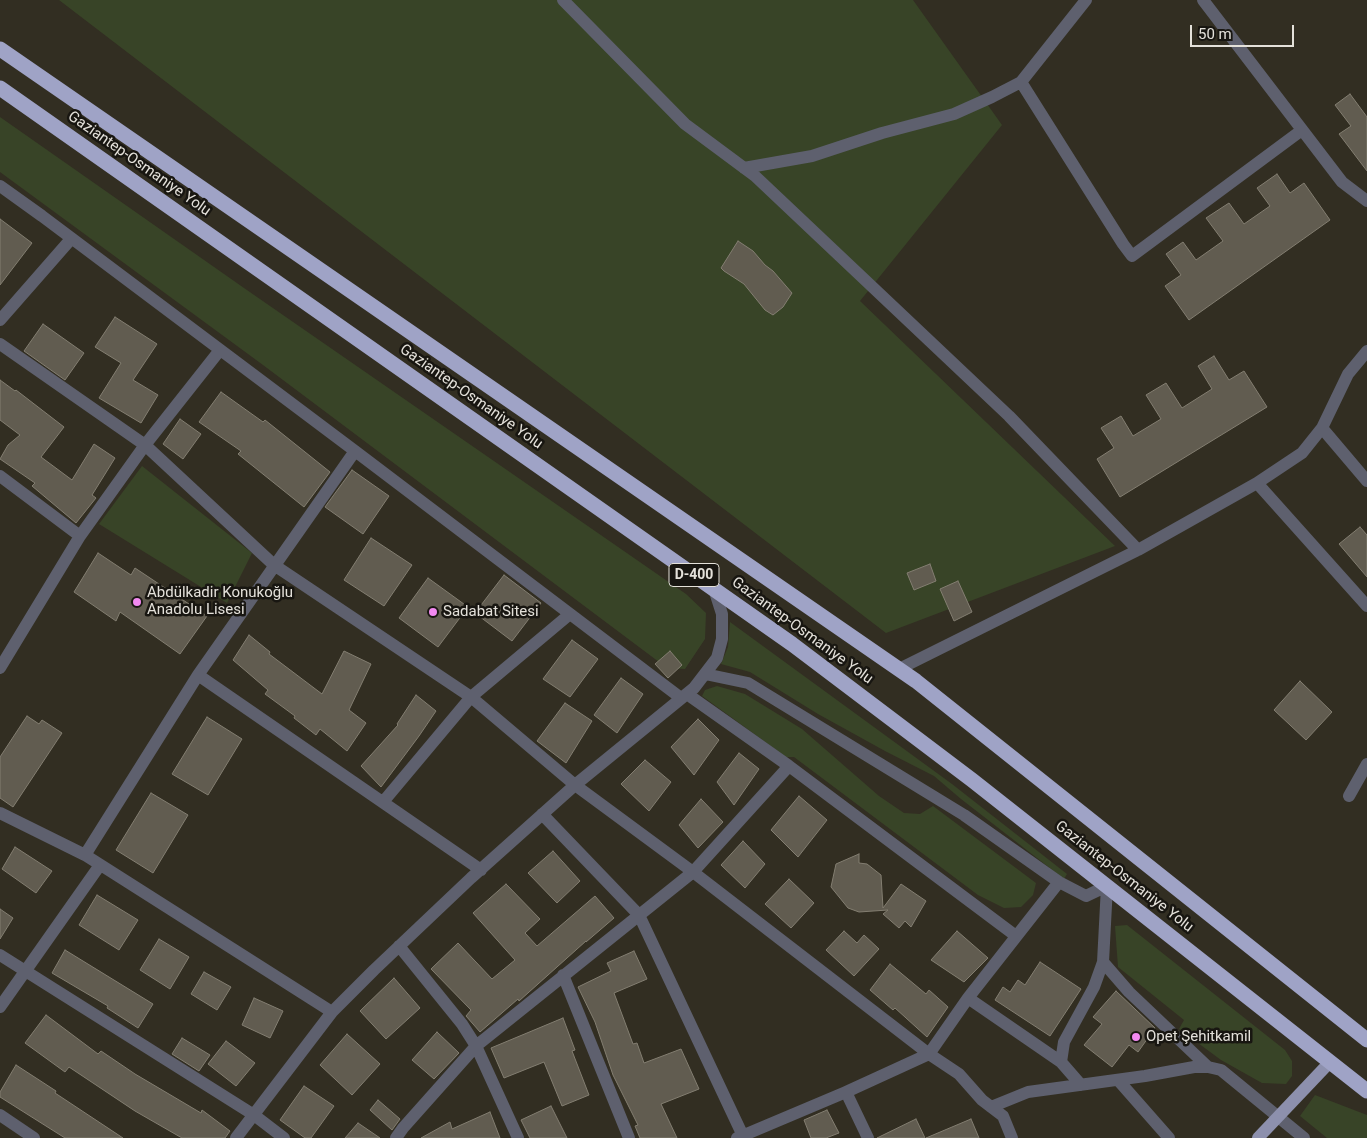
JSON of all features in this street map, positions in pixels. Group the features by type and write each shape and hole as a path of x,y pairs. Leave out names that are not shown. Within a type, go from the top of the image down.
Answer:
{"highway":[{"name":"Gaziantep-Osmaniye Yolu","path":"0,49 899,669 1367,1040"},
{"name":"Gaziantep-Osmaniye Yolu","path":"0,88 792,644 964,774 1367,1091"}],"main road":[{"path":"1258,1138 1330,1062"}],"street":[{"path":"563,0 685,124 755,176 1010,416 1138,550"},
{"path":"744,168 812,156 882,133 954,114 1021,82 1086,0"},
{"path":"1203,0 1342,182 1367,201"},
{"path":"1021,82 1132,256 1302,130"},
{"path":"0,186 356,451 570,614 684,696 789,766 1016,936"},
{"path":"0,320 71,239"},
{"path":"0,344 146,445 274,565 471,697 575,785 693,872 929,1054 959,1074 982,1100 1003,1116 1012,1138"},
{"path":"0,668 80,536 146,445 220,350"},
{"path":"899,669 1138,550 1257,483 1302,453 1322,428 1348,374 1367,351"},
{"path":"1322,428 1367,481"},
{"path":"86,855 198,675 356,451"},
{"path":"0,476 80,536"},
{"path":"1257,483 1367,606"},
{"path":"236,1138 332,1012 399,946 575,785 694,688 717,658 722,639 722,614 714,589"},
{"path":"383,802 471,697 570,614"},
{"path":"705,674 748,682 964,815 1059,882 1086,896 1107,886 1103,962 1094,987 1064,1042 1061,1062"},
{"path":"198,675 481,870"},
{"path":"1349,796 1367,764"},
{"path":"396,1138 476,1046 693,872 789,766"},
{"path":"0,813 86,855 332,1012"},
{"path":"542,814 639,915 741,1137 929,1054 968,998 1059,882"},
{"path":"0,1007 100,865"},
{"path":"399,946 462,1024 476,1046 518,1138"},
{"path":"0,955 254,1114 284,1138"},
{"path":"1103,962 1128,992 1208,1067"},
{"path":"563,975 629,1138"},
{"path":"968,998 1061,1062 1081,1085"},
{"path":"991,1107 1028,1092 1118,1080 1194,1067 1208,1067 1221,1070 1304,1138"},
{"path":"1118,1080 1169,1138"},
{"path":"846,1092 868,1138"},
{"path":"0,1115 34,1138"}],"green space":[{"path":"59,0 913,0 1002,125 860,301 1115,546 886,633"},
{"path":"0,117 686,594 706,613 705,639 685,669 667,668 263,365 0,172"},
{"path":"142,466 252,553 227,603 99,524"},
{"path":"730,622 952,784 1067,874 1064,879 934,776 818,714 750,672 721,664 728,647"},
{"path":"717,686 745,694 802,729 879,796 904,813 920,814 933,806 1036,883 1033,895 1021,907 1004,908 978,895 794,757 786,757 702,696 705,690"},
{"path":"1127,925 1285,1050 1292,1061 1292,1076 1286,1084 1262,1083 1221,1060 1179,1029 1184,1020 1118,967 1115,926"},
{"path":"1315,1095 1367,1115 1367,1138 1327,1138 1300,1116"}],"building":[{"path":"1350,94 1367,117 1367,171 1339,134 1351,126 1335,105"},
{"path":"1277,174 1290,193 1304,183 1330,220 1189,320 1165,286 1181,275 1166,254 1183,242 1196,260 1223,241 1206,218 1229,203 1244,224 1270,206 1257,188"},
{"path":"0,219 32,243 0,285"},
{"path":"738,241 753,251 792,293 783,307 773,315 765,310 744,284 721,268"},
{"path":"115,317 157,344 133,380 158,395 141,423 99,398 121,363 95,347"},
{"path":"43,324 84,353 65,380 24,351"},
{"path":"1214,356 1229,380 1244,371 1267,407 1120,497 1097,459 1114,448 1101,428 1121,416 1133,436 1161,419 1146,395 1166,383 1182,408 1212,389 1198,366"},
{"path":"0,380 64,427 41,457 72,480 94,444 115,458 92,495 96,498 76,523 32,486 35,483 0,459 8,445 20,435 0,420"},
{"path":"221,392 263,422 265,420 330,472 304,507 238,454 241,451 199,422"},
{"path":"180,419 201,434 183,459 163,444"},
{"path":"352,470 389,496 363,534 325,507"},
{"path":"1360,527 1367,535 1367,577 1339,544"},
{"path":"371,538 412,565 384,606 344,580"},
{"name":"Abdülkadir Konukoğlu Anadolu Lisesi","path":"98,553 131,575 135,568 207,616 180,654 120,612 116,621 74,592"},
{"path":"930,564 936,581 914,590 907,573"},
{"name":"Sadabat Sitesi","path":"504,575 541,603 512,641 475,613"},
{"name":"Sadabat Sitesi","path":"428,578 468,607 438,647 399,618"},
{"path":"958,581 972,612 954,621 940,589"},
{"path":"249,635 270,652 269,654 322,694 344,651 371,664 349,710 366,723 347,751 320,729 316,735 294,718 295,716 265,694 268,690 233,660"},
{"path":"572,640 598,659 570,697 543,679"},
{"path":"670,651 682,665 668,678 655,664"},
{"path":"621,678 643,694 617,733 594,715"},
{"path":"1300,681 1332,712 1306,740 1274,710"},
{"path":"416,695 436,711 381,787 361,766 398,725"},
{"path":"565,703 592,721 566,763 537,741"},
{"path":"27,716 39,724 42,720 62,733 13,807 0,798 0,757"},
{"path":"207,717 242,739 208,795 172,774"},
{"path":"698,719 719,740 694,775 671,747"},
{"path":"739,753 759,769 734,805 717,782"},
{"path":"645,760 671,782 649,811 621,784"},
{"path":"151,793 188,815 153,873 116,850"},
{"path":"799,796 827,820 798,857 771,830"},
{"path":"701,799 723,822 698,848 679,825"},
{"path":"743,841 765,864 745,888 721,865"},
{"path":"15,847 52,871 36,893 2,869"},
{"path":"553,851 580,881 557,903 528,873"},
{"path":"859,854 859,863 867,864 881,875 883,908 901,884 926,901 911,927 905,921 899,928 883,914 888,910 859,912 848,908 831,887 836,864"},
{"path":"789,879 814,903 791,928 765,904"},
{"path":"506,884 540,919 525,933 537,946 595,896 614,918 519,1001 518,999 480,1032 466,1016 471,1010 431,969 458,943 492,979 515,960 473,913"},
{"path":"97,895 138,920 119,950 79,925"},
{"path":"0,909 13,918 0,939"},
{"path":"844,931 857,943 864,935 879,949 854,976 826,950"},
{"path":"957,931 988,958 964,982 931,960"},
{"path":"159,939 189,957 170,989 140,970"},
{"path":"65,950 153,1004 138,1028 107,1008 108,1006 52,973"},
{"path":"634,951 647,979 614,993 633,1044 637,1043 644,1063 681,1049 699,1089 661,1104 677,1138 640,1138 635,1126 638,1125 613,1075 595,1022 578,987 611,971 607,963"},
{"path":"1040,962 1081,989 1050,1036 995,1000 1003,987 1010,992 1018,980 1025,985"},
{"path":"890,964 926,994 929,990 948,1007 927,1037 895,1008 893,1010 870,990"},
{"path":"204,972 231,987 217,1010 191,994"},
{"path":"394,978 420,1008 386,1039 360,1011"},
{"path":"1116,991 1155,1028 1138,1052 1129,1045 1112,1067 1084,1045 1102,1024 1093,1017"},
{"path":"254,998 283,1011 270,1038 242,1025"},
{"path":"46,1015 98,1054 101,1051 135,1074 201,1113 202,1110 230,1131 225,1138 182,1138 135,1111 69,1067 65,1072 25,1043"},
{"path":"563,1018 575,1050 572,1051 589,1095 562,1106 544,1062 504,1078 491,1048"},
{"path":"437,1032 459,1053 434,1079 412,1060"},
{"path":"347,1034 380,1064 352,1095 320,1065"},
{"path":"182,1038 210,1055 199,1071 172,1054"},
{"path":"226,1041 255,1063 236,1086 208,1064"},
{"path":"16,1065 123,1138 65,1138 0,1097 0,1092"},
{"path":"304,1086 334,1106 311,1138 305,1138 280,1120"},
{"path":"378,1100 400,1119 392,1130 370,1110"},
{"path":"551,1106 567,1138 530,1138 521,1120"},
{"path":"827,1110 839,1133 826,1138 811,1138 804,1120"},
{"path":"490,1112 500,1138 421,1138 450,1122 452,1129"},
{"path":"916,1119 925,1138 877,1138"},
{"path":"971,1119 979,1138 926,1138"},
{"path":"358,1123 380,1138 345,1138"}],"place":[{"name":"Abdülkadir Konukoğlu Anadolu Lisesi","path":"137,602"},
{"name":"Sadabat Sitesi","path":"433,612"},
{"name":"Opet Şehitkamil","path":"1136,1037"}]}
